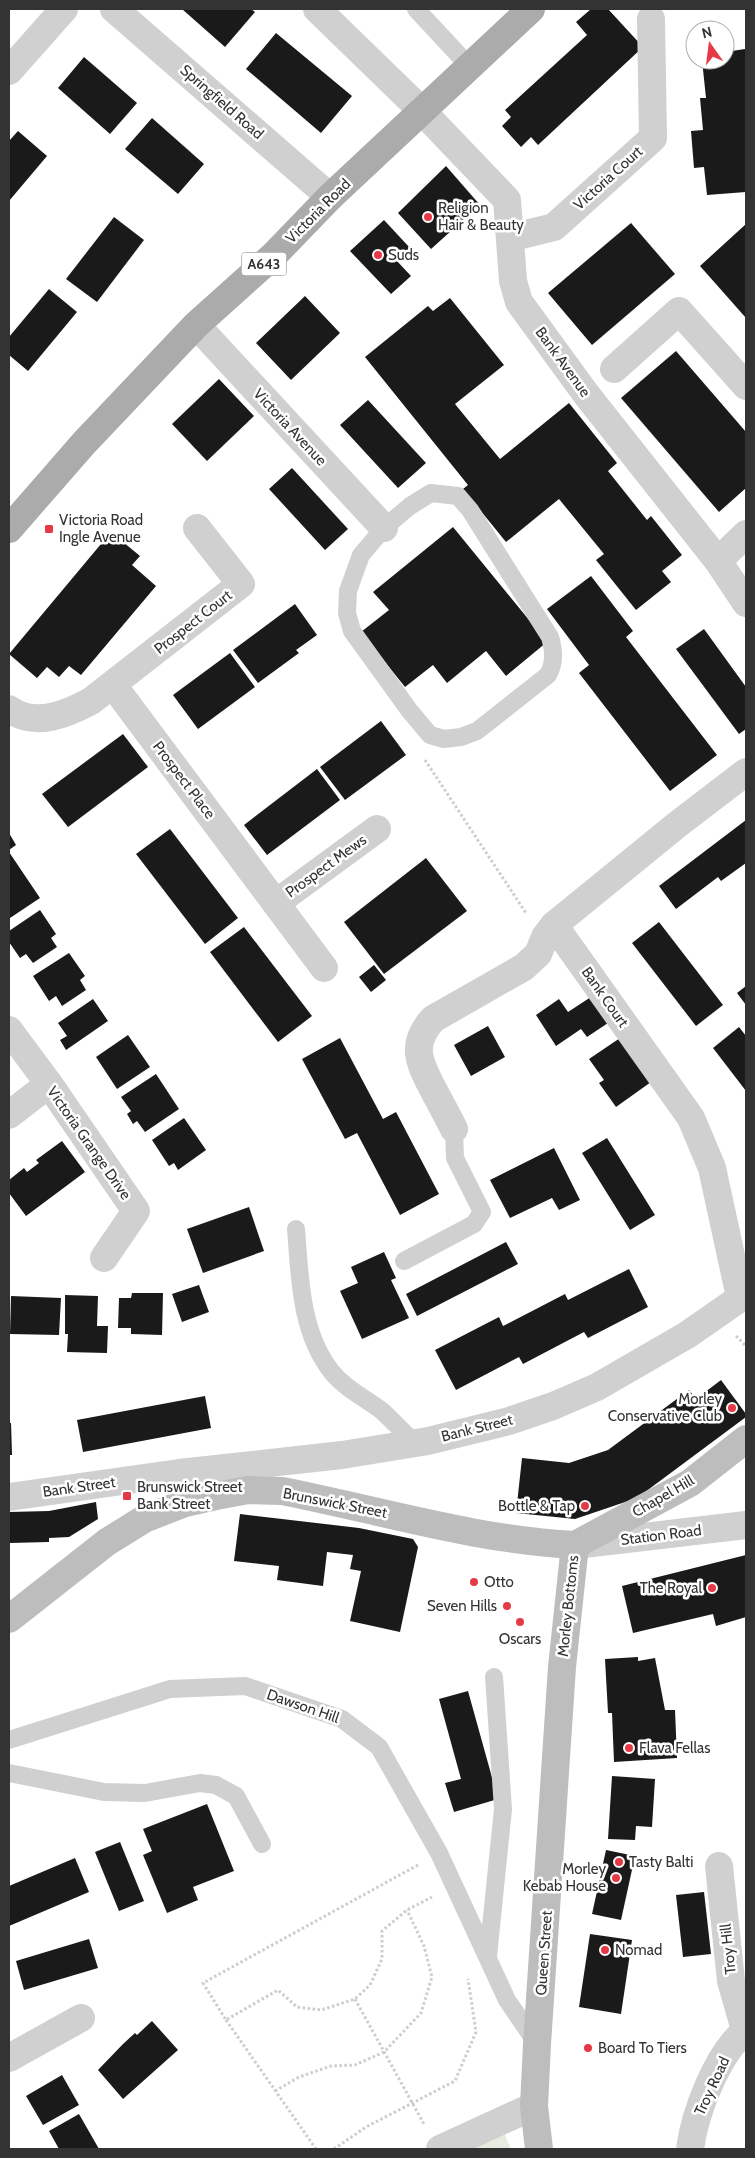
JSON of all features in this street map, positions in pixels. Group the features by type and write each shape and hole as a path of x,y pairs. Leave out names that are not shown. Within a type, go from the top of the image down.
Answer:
{"main road":[{"name":"Victoria Road","path":"9,529 84,443 196,325 274,255 330,197 531,9"},
{"name":"Chapel Hill","path":"575,1545 690,1483 746,1439"},
{"name":"Brunswick Street","path":"9,1619 107,1542 144,1518 185,1503 248,1490 282,1491 490,1535 551,1544 575,1545"},
{"name":"Morley Bottoms","path":"562,1667 575,1545"},
{"name":"Queen Street","path":"539,2149 534,2106 562,1667"}],"street":[{"path":"9,71 64,9"},
{"name":"Springfield Road","path":"114,9 330,197"},
{"name":"Bank Avenue","path":"317,9 421,110 507,200 513,281 519,302 586,394 718,561 746,603"},
{"name":"Victoria Court","path":"510,238 554,226 653,138 651,19"},
{"path":"614,369 679,312 746,386"},
{"name":"Victoria Avenue","path":"196,325 384,528"},
{"name":"Prospect Court","path":"113,685 241,584 196,528"},
{"path":"718,561 746,534"},
{"path":"9,709 14,713 40,719 65,715 91,701 113,685"},
{"name":"Prospect Place","path":"113,685 324,968"},
{"path":"454,1130 420,1063 418,1045 423,1030 433,1019 524,967 538,954 545,937 554,925 678,824 746,772"},
{"name":"Prospect Mews","path":"276,903 377,829"},
{"name":"Bank Court","path":"554,925 691,1118 712,1168 743,1296"},
{"name":"Victoria Grange Drive","path":"9,1030 49,1084 136,1210 104,1258"},
{"path":"9,1115 49,1084"},
{"name":"Bank Street","path":"9,1497 179,1473 342,1455 415,1443 509,1421 553,1406 597,1386 687,1335 743,1296"},
{"path":"179,1473 185,1503"},
{"name":"Station Road","path":"575,1545 746,1524"},
{"name":"Troy Hill","path":"719,1866 731,1981 746,2030"},
{"path":"9,2058 81,2018"},
{"name":"Troy Road","path":"690,2149 692,2133 707,2091 722,2059 746,2030"},
{"path":"435,2142 534,2106"}],"lane":[{"path":"418,9 469,66"},
{"path":"431,493 458,496 470,510 550,637 554,650 554,665 548,675 477,731 461,737 444,739 430,735 409,710 352,632 347,613 348,590 361,555 384,528 410,506 431,493"},
{"path":"404,1262 474,1224 482,1212 455,1158 454,1130"},
{"path":"296,1229 303,1306 316,1344 331,1372 353,1392 382,1412 415,1443"},
{"path":"488,1957 503,1809 494,1677"},
{"name":"Dawson Hill","path":"9,1740 170,1689 245,1686 342,1719 379,1747 438,1853 507,2000 537,2044"},
{"path":"9,1772 104,1792 145,1793 200,1783 216,1785 236,1796 262,1844"}],"path":[{"path":"316,2149 226,2020 203,1983 422,1864"},
{"path":"430,1888 432,1897 437,1905"},
{"path":"226,2020 278,1990 297,2007 322,2010 355,2000 370,1985 382,1959 382,1931 407,1910 432,1897"},
{"path":"275,2091 299,2077 332,2066 355,2065 384,2052 421,2013 432,1977 424,1946 407,1910"},
{"path":"334,2149 366,2127 455,2081 476,2032 467,1971"},
{"path":"355,2000 435,2142"}],"shaded area":[{"path":"499,2121 511,2149 440,2149"}],"building":[{"path":"182,9 251,9 255,12 225,47"},
{"path":"591,9 608,9 643,47 538,145 531,137 521,147 502,126 511,117 505,110 587,35 576,22"},
{"path":"276,33 352,96 321,133 246,69"},
{"path":"745,49 746,192 707,195 704,167 694,168 691,131 703,130 700,98 706,98 703,70 735,70 735,50"},
{"path":"84,57 137,103 110,134 58,88"},
{"path":"152,118 204,164 178,194 125,149"},
{"path":"18,131 47,156 9,201 9,141"},
{"path":"446,166 480,205 431,249 398,213"},
{"path":"114,217 144,240 97,302 66,279"},
{"name":"Suds","path":"384,220 410,248 396,260 411,276 391,294 350,251"},
{"path":"631,223 675,274 592,345 548,293"},
{"path":"746,224 746,318 700,266"},
{"path":"49,289 77,312 28,371 9,355 9,337"},
{"path":"305,296 340,333 291,380 256,343"},
{"path":"450,298 504,365 455,404 500,459 569,403 617,463 608,471 647,520 651,516 682,555 662,571 671,582 636,610 596,560 604,554 559,499 506,542 463,489 468,485 365,357 428,306 433,311"},
{"path":"676,351 746,432 746,488 719,512 621,398"},
{"path":"219,379 254,416 207,461 172,424"},
{"path":"368,400 426,463 398,488 340,425"},
{"path":"292,468 348,529 325,550 269,489"},
{"path":"453,527 547,642 506,676 486,651 447,683 433,665 405,687 361,632 389,610 373,592"},
{"path":"111,532 140,556 132,565 156,586 81,675 69,666 59,677 47,667 37,678 9,654"},
{"path":"591,576 633,631 626,637 717,755 670,791 579,673 589,665 547,609"},
{"path":"295,604 317,635 296,650 299,653 258,683 233,650"},
{"path":"704,629 746,687 746,729 739,734 676,649"},
{"path":"230,653 255,687 198,729 173,695"},
{"path":"381,721 406,755 345,800 320,767"},
{"path":"123,734 148,767 68,827 42,794"},
{"path":"317,769 340,800 267,855 244,825"},
{"path":"746,820 746,863 721,881 718,877 676,909 659,886"},
{"path":"170,829 238,918 205,944 136,854"},
{"path":"9,833 16,845 9,850"},
{"path":"9,852 40,898 10,918 9,916"},
{"path":"426,858 467,911 384,974 344,922"},
{"path":"40,910 56,934 51,938 57,947 33,963 26,954 20,958 9,942 9,931"},
{"path":"659,922 723,1005 696,1026 632,943"},
{"path":"244,927 312,1016 278,1042 210,952"},
{"path":"69,953 85,976 80,980 86,990 62,1006 56,996 49,1001 33,976"},
{"path":"374,965 386,980 371,992 359,977"},
{"path":"746,986 746,1005 737,993"},
{"path":"594,995 611,1021 587,1037 581,1029 556,1046 536,1015 559,999 568,1012"},
{"path":"93,999 108,1021 66,1050 60,1040 67,1036 58,1023"},
{"path":"488,1026 505,1057 471,1076 454,1045"},
{"path":"739,1027 746,1036 746,1091 713,1048"},
{"path":"128,1035 150,1067 117,1089 96,1057"},
{"path":"623,1036 651,1082 616,1107 599,1083 604,1080 589,1059"},
{"path":"340,1038 383,1119 396,1112 439,1194 400,1215 357,1133 345,1139 302,1059"},
{"path":"156,1074 179,1109 145,1132 137,1121 133,1124 127,1114 131,1111 121,1097"},
{"path":"184,1118 206,1150 178,1170 174,1163 169,1166 152,1140"},
{"path":"607,1138 655,1215 630,1230 582,1153"},
{"path":"62,1141 85,1172 26,1216 9,1193 9,1180 24,1168 27,1172 39,1163 36,1160"},
{"path":"554,1148 580,1200 559,1210 552,1198 510,1218 490,1180"},
{"path":"249,1207 264,1251 203,1273 187,1229"},
{"path":"506,1242 518,1264 417,1316 406,1294"},
{"path":"384,1252 396,1278 391,1280 409,1318 362,1339 340,1291 358,1283 351,1267"},
{"path":"629,1269 648,1307 588,1338 584,1332 523,1364 519,1357 456,1390 435,1350 499,1317 503,1326 565,1294 568,1300"},
{"path":"199,1285 209,1312 182,1322 172,1294"},
{"path":"132,1293 163,1293 162,1335 131,1334 131,1328 118,1328 119,1298 131,1298"},
{"path":"65,1295 98,1296 97,1326 108,1326 107,1353 67,1352 68,1334 65,1334"},
{"path":"11,1296 61,1298 59,1335 10,1334"},
{"path":"721,1380 746,1414 746,1417 637,1498 575,1519 516,1513 522,1458 569,1463 608,1450 689,1390 696,1399"},
{"path":"205,1396 211,1428 83,1452 77,1420"},
{"path":"9,1423 11,1423 12,1455 9,1455"},
{"path":"96,1502 98,1519 69,1537 49,1538 49,1542 9,1543 9,1512 49,1511"},
{"path":"240,1514 359,1528 413,1539 418,1547 400,1632 350,1621 361,1571 350,1569 353,1555 327,1552 323,1586 277,1580 279,1566 234,1561"},
{"path":"746,1555 746,1617 716,1626 713,1614 633,1633 622,1586"},
{"path":"638,1657 638,1661 655,1658 665,1710 675,1710 677,1758 614,1762 612,1713 608,1713 605,1659"},
{"path":"468,1691 498,1799 454,1812 445,1783 461,1779 439,1699"},
{"path":"612,1776 655,1779 652,1827 636,1826 635,1840 608,1839"},
{"path":"207,1804 234,1871 193,1887 198,1900 167,1913 143,1855 152,1851 143,1829"},
{"path":"120,1842 144,1901 119,1911 95,1852"},
{"path":"606,1850 635,1856 621,1920 592,1914"},
{"path":"75,1858 89,1892 9,1926 9,1886"},
{"path":"704,1892 711,1954 683,1957 676,1895"},
{"path":"590,1934 632,1940 621,2014 579,2007"},
{"path":"89,1939 98,1968 24,1990 16,1961"},
{"path":"152,2021 178,2050 123,2099 98,2070 135,2033 137,2035"},
{"path":"62,2075 79,2105 43,2125 26,2096"},
{"path":"79,2114 99,2149 59,2149 49,2131"}],"place":[{"name":"Religion Hair & Beauty","path":"428,217"},
{"name":"Suds","path":"378,255"},
{"name":"Victoria Road Ingle Avenue","path":"49,529"},
{"name":"Morley Conservative Club","path":"732,1408"},
{"name":"Brunswick Street Bank Street","path":"127,1496"},
{"name":"Bottle & Tap","path":"585,1506"},
{"name":"Otto","path":"474,1582"},
{"name":"The Royal","path":"712,1588"},
{"name":"Seven Hills","path":"507,1606"},
{"name":"Oscars","path":"520,1622"},
{"name":"Flava Fellas","path":"629,1748"},
{"name":"Tasty Balti","path":"619,1862"},
{"name":"Morley Kebab House","path":"616,1878"},
{"name":"Nomad","path":"605,1950"},
{"name":"Board To Tiers","path":"588,2048"}]}
